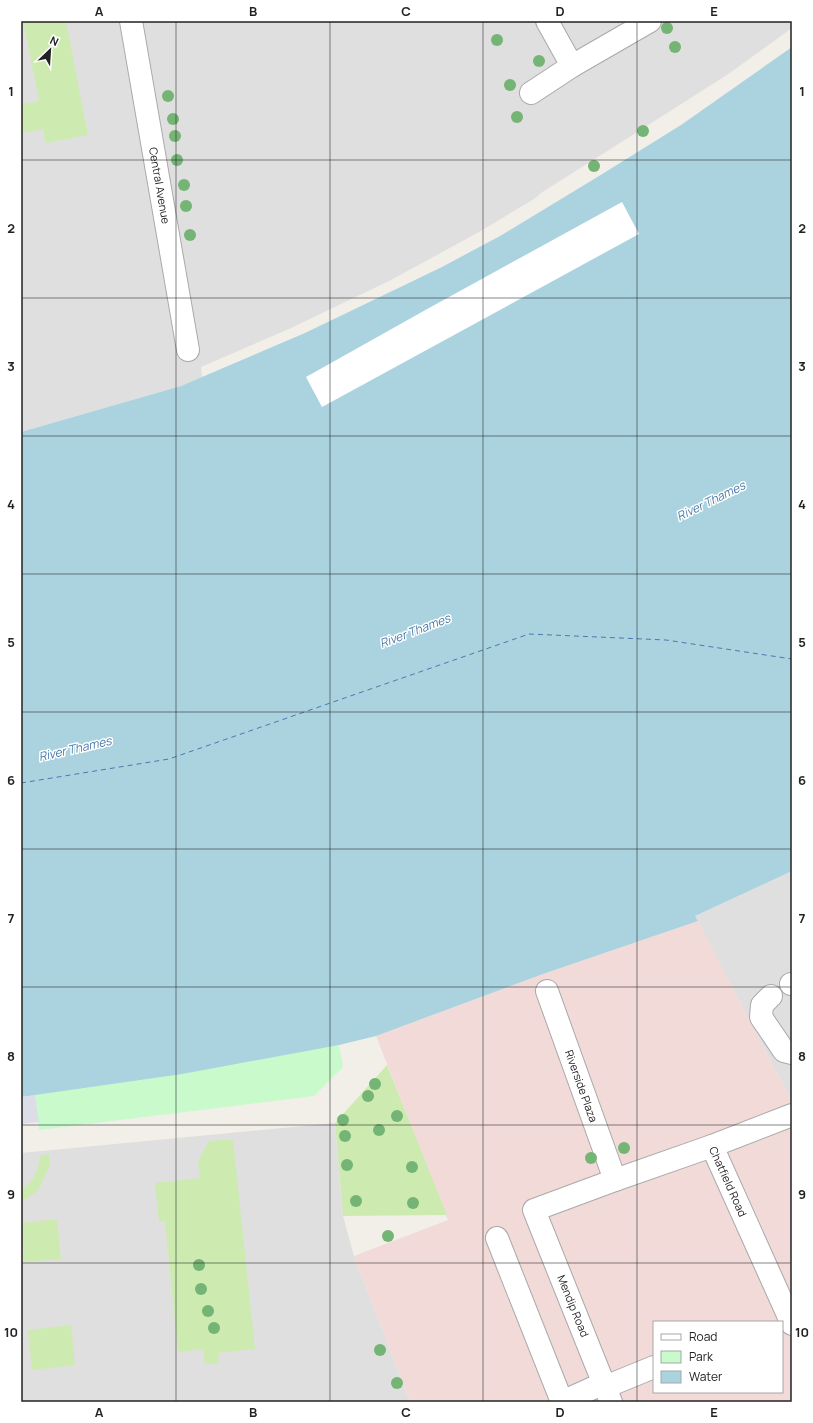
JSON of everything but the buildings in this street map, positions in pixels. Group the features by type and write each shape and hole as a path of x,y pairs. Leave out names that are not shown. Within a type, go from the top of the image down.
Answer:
{"street":[{"name":"Central Avenue","path":"131,21 188,350"},
{"path":"547,21 572,66"},
{"path":"532,93 572,66 650,21"},
{"name":"Riverside Plaza","path":"547,991 614,1180"},
{"path":"771,996 762,1005 760,1017 784,1051 792,1053"},
{"path":"712,1146 792,1115"},
{"name":"Chatfield Road","path":"534,1210 712,1146 792,1324"},
{"name":"Mendip Road","path":"534,1210 607,1391"},
{"path":"497,1238 562,1402 607,1391 653,1367"}],"shaded area":[{"path":"21,21 792,21 792,28 727,75 541,193 534,199 479,232 391,280 289,329 201,367 202,377 181,386 21,432"},
{"path":"792,871 792,1102 695,916"},
{"path":"698,921 792,1102 792,1402 410,1402 354,1256 448,1220 376,1036 543,974"},
{"path":"35,1095 39,1122 21,1124 21,1097"},
{"path":"335,1123 343,1216 354,1256 410,1402 21,1402 21,1153"}],"green space":[{"path":"23,21 66,21 88,135 46,143 43,129 21,133 21,104 39,101"},
{"path":"339,1045 343,1067 314,1096 39,1130 35,1095"},
{"path":"387,1065 447,1215 343,1216 335,1123"},
{"path":"233,1139 255,1349 218,1353 219,1363 205,1364 203,1349 178,1352 165,1221 159,1222 155,1183 200,1178 198,1161 209,1141"},
{"path":"49,1154 50,1165 39,1189 28,1198 21,1201 21,1189 29,1183 35,1175 40,1156"},
{"path":"57,1219 61,1259 24,1262 21,1223"},
{"path":"71,1325 75,1365 32,1370 28,1330"}],"water":[{"name":"River Thames","path":"792,47 792,871 695,916 698,921 543,974 376,1036 339,1045 182,1074 21,1097 21,432 181,386 305,333 442,267 500,236 681,125"}],"pier":[{"path":"622,202 639,234 322,407 306,377"}],"ferry route":[{"path":"21,783 169,759 529,634 666,640 792,659"}]}
